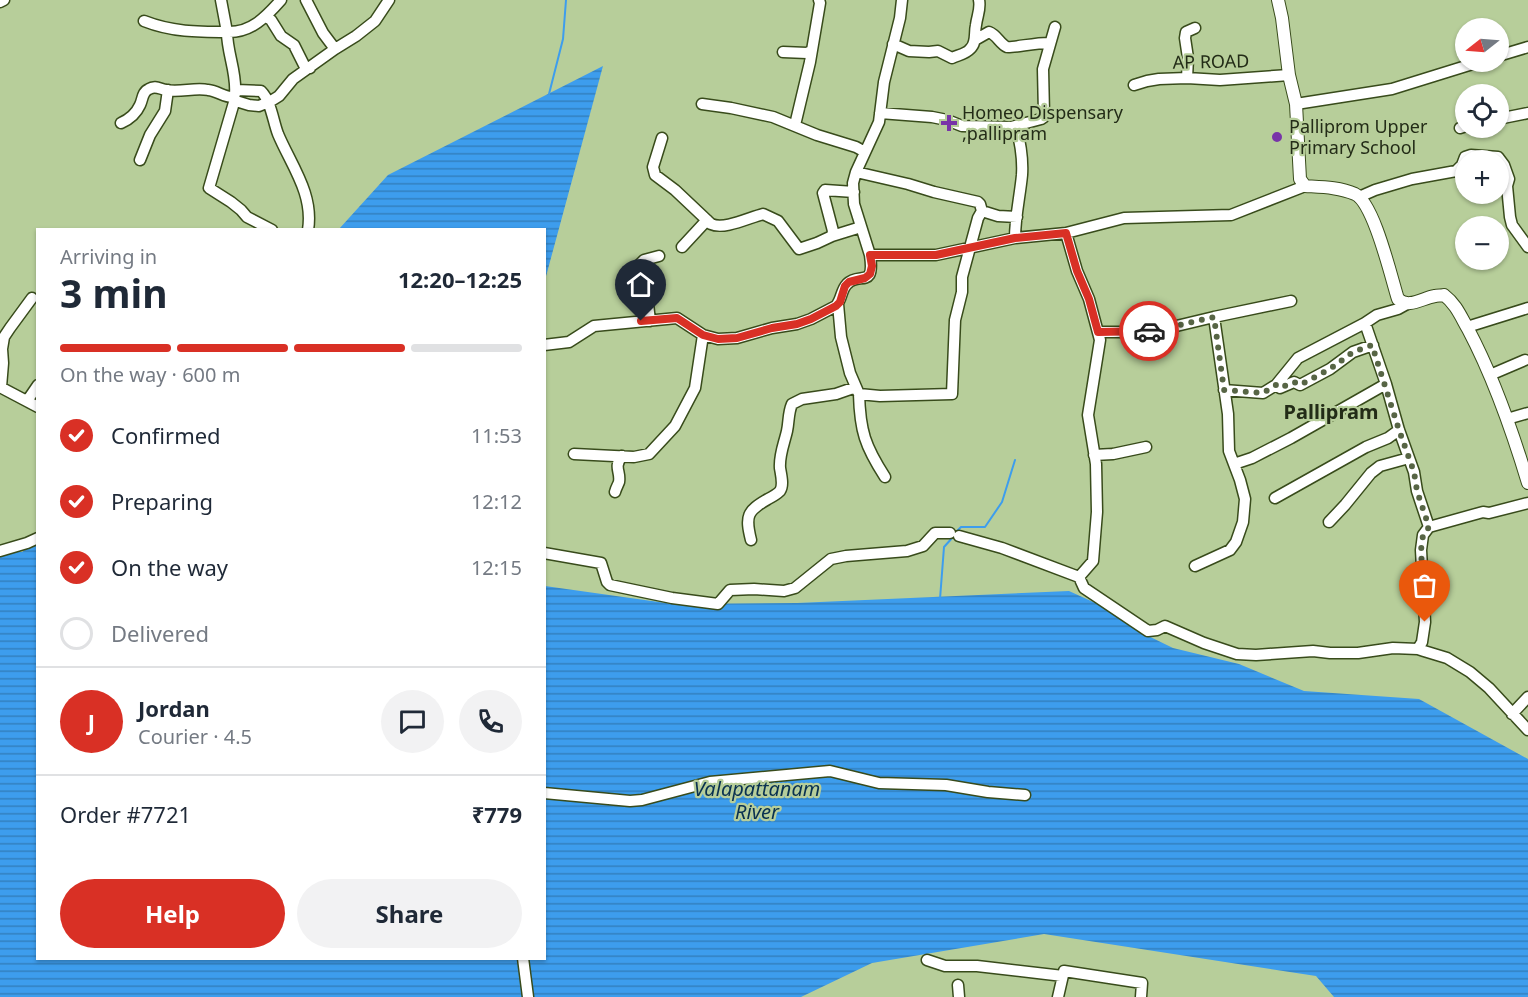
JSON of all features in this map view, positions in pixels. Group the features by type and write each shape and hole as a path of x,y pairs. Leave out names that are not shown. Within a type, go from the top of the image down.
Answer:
{"main road":[{"path":"1278,0 1289,75 1296,104 1300,179 1305,186 1341,189 1358,195 1368,207 1381,241 1398,299 1402,303 1410,304 1444,295 1453,302 1490,375 1525,462 1528,483"}],"street":[{"path":"0,2 4,0"},
{"path":"221,0 234,72 235,95 209,189 231,202 247,217 268,228"},
{"path":"144,21 184,32 237,32 266,17 281,0"},
{"path":"306,0 323,33 335,49"},
{"path":"235,95 242,104 259,106 279,96 293,79 375,21 389,0"},
{"path":"795,125 810,62 819,0"},
{"path":"885,477 871,456 864,439 859,418 857,391 841,337 838,304 845,286 849,282 865,278 870,274 872,266 854,204 853,183 879,122 884,82 900,18 902,0"},
{"path":"893,44 909,51 938,51 952,58 966,53 972,48 975,40 979,0"},
{"path":"266,17 271,20 281,36 296,48 304,65 310,68"},
{"path":"880,113 932,117 962,126 1016,126 1044,117 1043,69 1055,27"},
{"path":"1186,78 1188,58 1186,32 1195,28"},
{"path":"975,40 989,32 1010,48 1050,43"},
{"path":"1509,53 1528,47"},
{"path":"783,52 807,53 811,51"},
{"path":"1296,104 1392,89 1455,69"},
{"name":"AP ROAD","path":"1134,85 1159,79 1220,80 1289,75"},
{"path":"121,123 135,114 145,91 150,87 168,90 211,90 227,98 235,95"},
{"path":"140,160 150,135 165,111 168,90"},
{"path":"268,102 279,136 303,185 309,210 308,228"},
{"path":"702,104 772,117 866,152"},
{"path":"1509,117 1528,113"},
{"path":"1015,238 1022,174 1020,140 1016,126"},
{"path":"662,138 653,167 655,175 715,226 723,226 763,214 778,221 800,249 861,227"},
{"path":"1359,197 1412,179 1456,171 1462,165 1465,157 1471,155 1498,157 1509,179 1507,186 1512,225 1528,247"},
{"path":"751,540 747,523 750,512 758,504 779,492 782,485 780,464 792,404 802,399 857,391 890,396 952,394 955,320 962,292 962,277 982,211 980,204 856,172"},
{"path":"870,255 936,255 1015,238 1066,233 1124,218 1231,214 1305,186"},
{"path":"832,236 833,231 823,193 825,190 854,192"},
{"path":"982,211 1017,218"},
{"path":"682,247 707,220"},
{"path":"1066,233 1077,271 1089,299 1100,340 1088,415 1094,455 1097,512 1093,561 1079,577"},
{"path":"650,321 647,295 639,265 644,260 659,256"},
{"path":"32,298 4,337 2,389 36,406"},
{"path":"1098,332 1142,332 1167,328 1291,301"},
{"path":"546,345 569,342 594,326 677,318 703,335 718,339 737,338 797,324 838,304"},
{"path":"1224,390 1263,393 1276,385 1298,358 1377,315 1407,304"},
{"path":"1467,327 1528,308"},
{"path":"1195,566 1230,549 1236,542 1243,522 1245,500 1229,451 1228,414 1214,317"},
{"path":"1365,322 1429,527"},
{"path":"574,454 634,457 649,454 675,426 695,388 703,335"},
{"path":"1276,385 1280,388 1294,382 1300,385 1330,369 1353,352 1372,345"},
{"path":"1490,375 1525,360"},
{"path":"1234,464 1252,459 1386,384"},
{"path":"27,401 36,388"},
{"path":"1507,419 1528,413"},
{"path":"1275,498 1399,430"},
{"path":"1094,455 1146,447"},
{"path":"615,492 619,479 618,461 622,456"},
{"path":"1329,522 1371,473 1380,466 1409,458"},
{"path":"1418,649 1422,642 1425,622 1421,550 1423,535 1429,527 1483,512 1489,513 1528,503"},
{"path":"546,553 601,563 610,585 672,598 718,604 730,590 784,591 795,588 831,559 907,551 923,546 934,533 955,534 1002,548 1079,577 1084,588 1148,631 1165,626 1237,654 1312,651 1358,653 1393,648 1418,649 1447,658 1470,672 1489,688 1528,730"},
{"path":"0,551 36,539"},
{"path":"1512,714 1528,697"},
{"path":"546,793 630,801 710,782 830,771 879,783 946,785 1025,795"},
{"path":"524,960 528,997"},
{"path":"927,960 945,966 977,966 1063,976"},
{"path":"1058,997 1064,971 1142,983 1141,997"},
{"path":"958,985 959,997"}],"water":[{"path":"603,66 546,276 546,228 340,228 388,175"},
{"name":"Valapattanam River","path":"36,542 36,960 546,960 546,586 673,604 797,603 1069,591 1113,611 1138,631 1173,648 1239,664 1304,691 1419,699 1528,759 1528,997 1334,997 1316,976 1044,934 872,963 801,997 0,997 0,550 22,552"}],"waterway":[{"path":"549,94 563,39 566,0"},
{"path":"956,532 961,527 985,527 1002,502 1015,460"},
{"path":"940,599 944,547 953,537"}],"way so far":[{"path":"1149,331 1214,317 1224,390 1242,392 1263,393 1276,385 1280,388 1294,382 1300,385 1330,369 1353,352 1372,345 1414,472 1417,491 1429,527 1423,535 1421,550 1425,622"}],"place":[{"name":"Homeo Dispensary ,pallipram","path":"949,123"},
{"name":"Palliprom Upper Primary School","path":"1277,137"}],"district":[{"name":"Pallipram","path":"1331,412"}],"route":[{"path":"641,321 677,318 703,335 718,339 737,338 797,324 825,313 840,302 845,286 849,282 865,278 870,274 872,266 870,255 936,255 1015,238 1066,233 1098,332 1149,331"}]}
